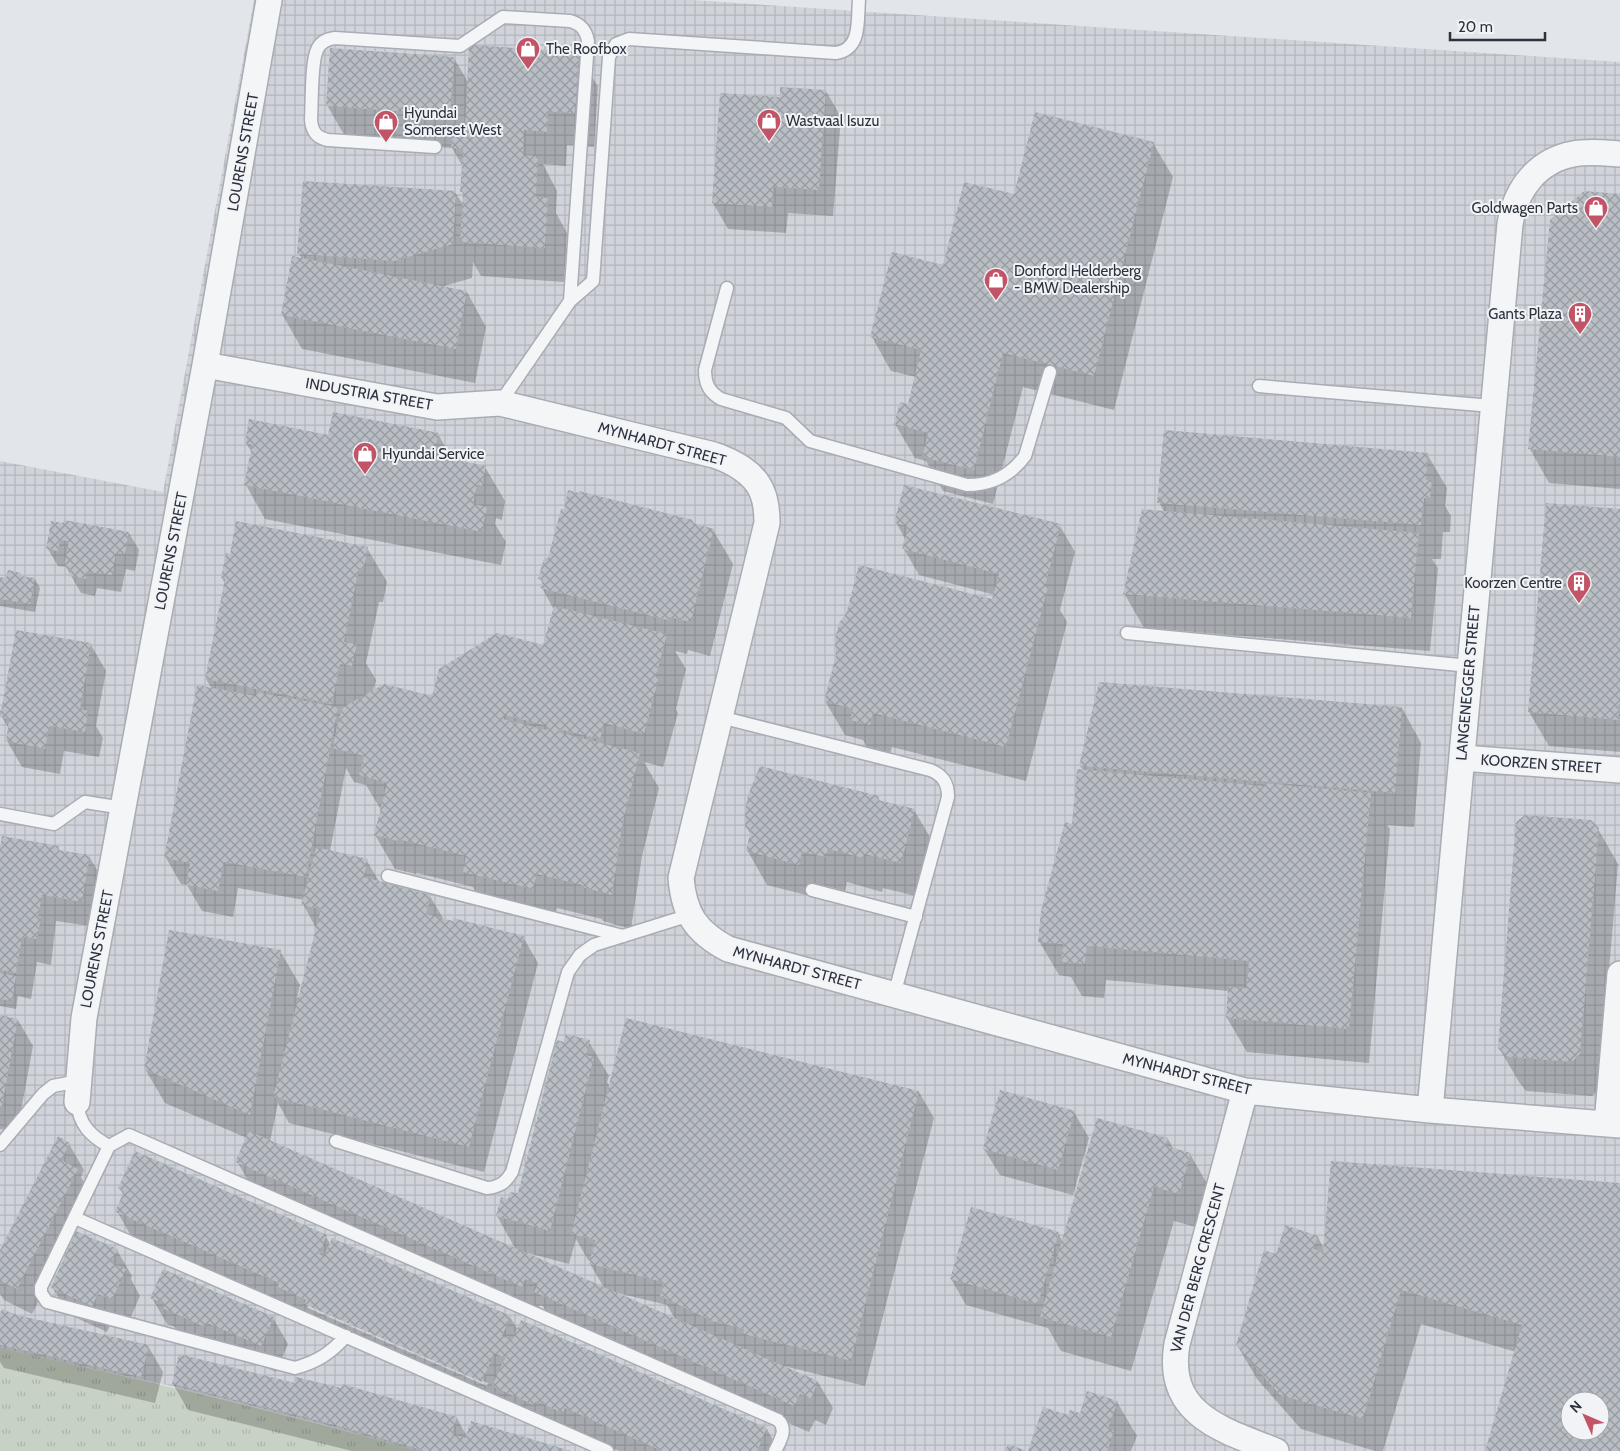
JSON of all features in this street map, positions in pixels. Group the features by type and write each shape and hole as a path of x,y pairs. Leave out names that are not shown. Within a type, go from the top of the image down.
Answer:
{"street":[{"name":"LOURENS STREET","path":"78,1092 84,1018 205,365 269,0"},
{"name":"LANGENEGGER STREET","path":"1430,1110 1492,406 1513,208 1519,193 1528,179 1540,168 1556,159 1574,154 1620,154"},
{"name":"INDUSTRIA STREET","path":"205,365 437,407 500,403"},
{"name":"MYNHARDT STREET","path":"500,403 727,459 753,478 762,491 766,506 767,522 681,878 683,897 690,915 699,929 712,941 728,950 1245,1091 1430,1110 1614,1125"},
{"name":"KOORZEN STREET","path":"1462,758 1620,770"},
{"path":"1614,1125 1620,974"},
{"name":"VAN DER BERG CRESCENT","path":"1245,1091 1174,1358 1178,1385 1185,1400 1193,1410 1219,1428 1276,1451"}],"lane":[{"path":"500,403 570,301 593,281 609,57 616,44 629,39 843,52 854,43 859,0"},
{"path":"435,148 328,140 321,139 315,134 311,120 315,56 322,43 328,39 335,38 460,46 503,17 570,21 577,23 583,28 587,34 588,41 570,301"},
{"path":"727,288 705,370 705,380 708,388 714,395 721,399 786,418 810,441 967,484 978,485 999,479 1018,465 1024,456 1050,372"},
{"path":"1259,386 1492,406"},
{"path":"1127,633 1470,666"},
{"path":"720,717 938,773 945,780 948,788 948,797 894,995"},
{"path":"0,814 54,824 85,802 123,808"},
{"path":"388,876 624,936"},
{"path":"812,890 916,917"},
{"path":"336,1141 487,1188 501,1185 512,1172 568,972 580,955 594,945 690,915"},
{"path":"0,1145 43,1094 53,1086 78,1092 80,1117 86,1130 96,1139 109,1146"},
{"path":"346,1336 334,1350 318,1360 295,1368 47,1302 41,1293 41,1288 109,1146 129,1135 778,1420 782,1423 783,1430 776,1451"},
{"path":"74,1218 607,1451"}],"shaded area":[{"path":"254,0 692,0 1620,62 1620,1451 417,1451 331,1426 198,1392 0,1348 0,461 163,492"}],"green space":[{"path":"0,1348 209,1396 417,1451 0,1451"}],"building":[{"path":"469,45 579,52 575,113 548,112 547,132 524,130 523,155 538,156 536,197 548,198 545,248 460,242 463,192 460,192 463,149 451,148 453,127 465,128"},
{"path":"330,48 455,57 450,115 326,106"},
{"name":"Wastvaal Isuzu","path":"780,87 826,90 819,190 773,187 772,207 712,203 720,93 780,97"},
{"name":"Donford Helderberg - BMW Dealership","path":"1035,112 1154,142 1094,376 1003,353 974,470 922,457 928,433 894,424 900,402 908,404 921,350 870,337 892,252 943,265 964,182 1014,194"},
{"path":"303,181 456,191 453,244 394,261 297,254"},
{"name":"Gants Plaza","path":"1584,191 1620,194 1620,457 1528,449 1550,220"},
{"path":"292,256 467,291 456,349 281,315"},
{"name":"Hyundai Service","path":"333,412 439,433 433,458 456,463 457,460 486,466 482,486 477,485 473,504 487,507 482,532 244,485 252,445 245,443 249,419 328,435"},
{"path":"1164,430 1428,453 1426,480 1432,480 1430,499 1424,498 1421,525 1157,503"},
{"path":"904,485 1061,524 1045,586 1048,587 1006,747 873,713 870,725 850,720 853,709 824,701 836,655 835,639 839,623 846,614 859,565 992,599 999,574 902,549 908,526 894,523"},
{"path":"568,490 579,493 579,491 693,520 693,523 714,529 691,622 669,617 667,620 540,588 543,580 538,579 544,558 548,558 561,509 564,509"},
{"name":"Koorzen Centre","path":"1546,503 1620,509 1620,699 1618,720 1528,712"},
{"path":"1142,509 1419,533 1411,618 1123,594"},
{"path":"64,520 129,532 125,554 116,553 112,575 87,572 86,579 69,576 71,568 64,567 69,541 60,540 58,551 46,549 51,521 63,523"},
{"path":"236,521 368,547 364,568 359,568 344,642 357,644 352,666 340,664 332,704 205,679 225,579 221,578 226,553 230,554"},
{"path":"8,570 21,573 21,576 35,578 30,604 0,599 0,577 6,578"},
{"path":"554,606 667,634 656,676 659,677 644,734 604,723 600,739 558,729 558,732 640,753 623,821 612,895 582,887 582,885 537,874 533,889 463,872 466,856 374,835 387,783 359,775 364,756 332,748 342,708 384,684 432,696 439,669 497,633 543,645","holes":["504,715 548,726 547,730 503,719"]},
{"path":"16,630 91,643 80,709 88,711 85,732 49,726 45,749 6,741 9,719 0,717"},
{"path":"1099,682 1402,707 1395,793 1079,766"},
{"path":"197,685 256,696 256,692 338,707 306,877 224,862 218,891 186,885 190,863 164,858"},
{"path":"760,766 879,796 878,800 915,809 901,863 864,854 863,858 828,849 825,857 802,852 799,865 746,851 751,829 745,828 745,811 748,795"},
{"path":"1077,769 1264,786 1264,783 1371,793 1349,1029 1226,1018 1228,987 1246,988 1249,961 1087,946 1085,964 1061,962 1063,944 1038,942 1041,911 1065,822 1072,824"},
{"path":"1525,815 1591,820 1599,828 1580,1054 1572,1062 1506,1057 1498,1048 1516,822"},
{"path":"2,836 59,846 58,850 90,855 82,902 42,895 37,939 22,937 16,973 0,970 0,847"},
{"path":"316,847 368,859 364,877 431,895 426,914 453,921 453,918 524,936 469,1147 273,1097 321,909 301,905"},
{"path":"169,930 281,950 250,1115 144,1069"},
{"path":"0,973 16,976 12,1001 0,999"},
{"path":"0,1015 18,1019 2,1106 0,1106"},
{"path":"626,1018 919,1091 851,1361 743,1334 744,1329 712,1321 660,1296 663,1282 589,1264 595,1240 571,1234"},
{"path":"566,1034 590,1040 586,1055 594,1057 550,1231 496,1216 501,1197 508,1199 510,1192 518,1193 557,1040 564,1042"},
{"path":"1000,1090 1075,1111 1058,1170 983,1149"},
{"path":"1097,1118 1168,1138 1166,1146 1191,1153 1179,1194 1154,1187 1111,1337 1040,1317"},
{"path":"249,1131 818,1381 811,1399 800,1394 794,1406 534,1292 538,1284 525,1279 522,1287 235,1162"},
{"path":"58,1136 70,1143 61,1160 78,1169 17,1289 0,1281 0,1250"},
{"path":"135,1151 327,1235 319,1254 324,1256 332,1238 511,1316 502,1336 512,1340 521,1320 767,1428 757,1451 662,1451 565,1408 563,1413 536,1401 534,1405 492,1386 505,1358 494,1353 482,1382 304,1304 306,1300 278,1287 279,1283 115,1212 124,1191 118,1188"},
{"path":"1331,1161 1620,1183 1620,1451 1485,1451 1522,1325 1401,1290 1363,1419 1280,1395 1236,1345 1264,1250 1276,1254 1285,1225 1318,1236 1314,1249 1323,1252"},
{"path":"971,1207 1059,1232 1038,1304 950,1279"},
{"path":"76,1231 118,1249 111,1263 126,1269 112,1300 98,1294 92,1306 51,1288"},
{"path":"163,1269 274,1317 261,1346 207,1323 205,1327 162,1308 164,1304 150,1298"},
{"path":"2,1309 17,1315 149,1345 141,1377 0,1345 0,1313"},
{"path":"179,1354 295,1383 296,1377 341,1388 342,1384 457,1417 452,1434 465,1438 471,1421 571,1451 425,1451 331,1424 172,1384"},
{"path":"1087,1391 1118,1401 1108,1428 1114,1431 1107,1451 1028,1451 1043,1407 1068,1415 1070,1410 1080,1413"},
{"path":"1008,1444 1027,1451 1005,1451"}],"place":[{"name":"The Roofbox","path":"528,70"},
{"name":"Wastvaal Isuzu","path":"769,142"},
{"name":"Hyundai Somerset West","path":"386,143"},
{"name":"Goldwagen Parts","path":"1596,229"},
{"name":"Donford Helderberg - BMW Dealership","path":"996,301"},
{"name":"Gants Plaza","path":"1580,335"},
{"name":"Hyundai Service","path":"365,475"},
{"name":"Koorzen Centre","path":"1579,604"}]}
